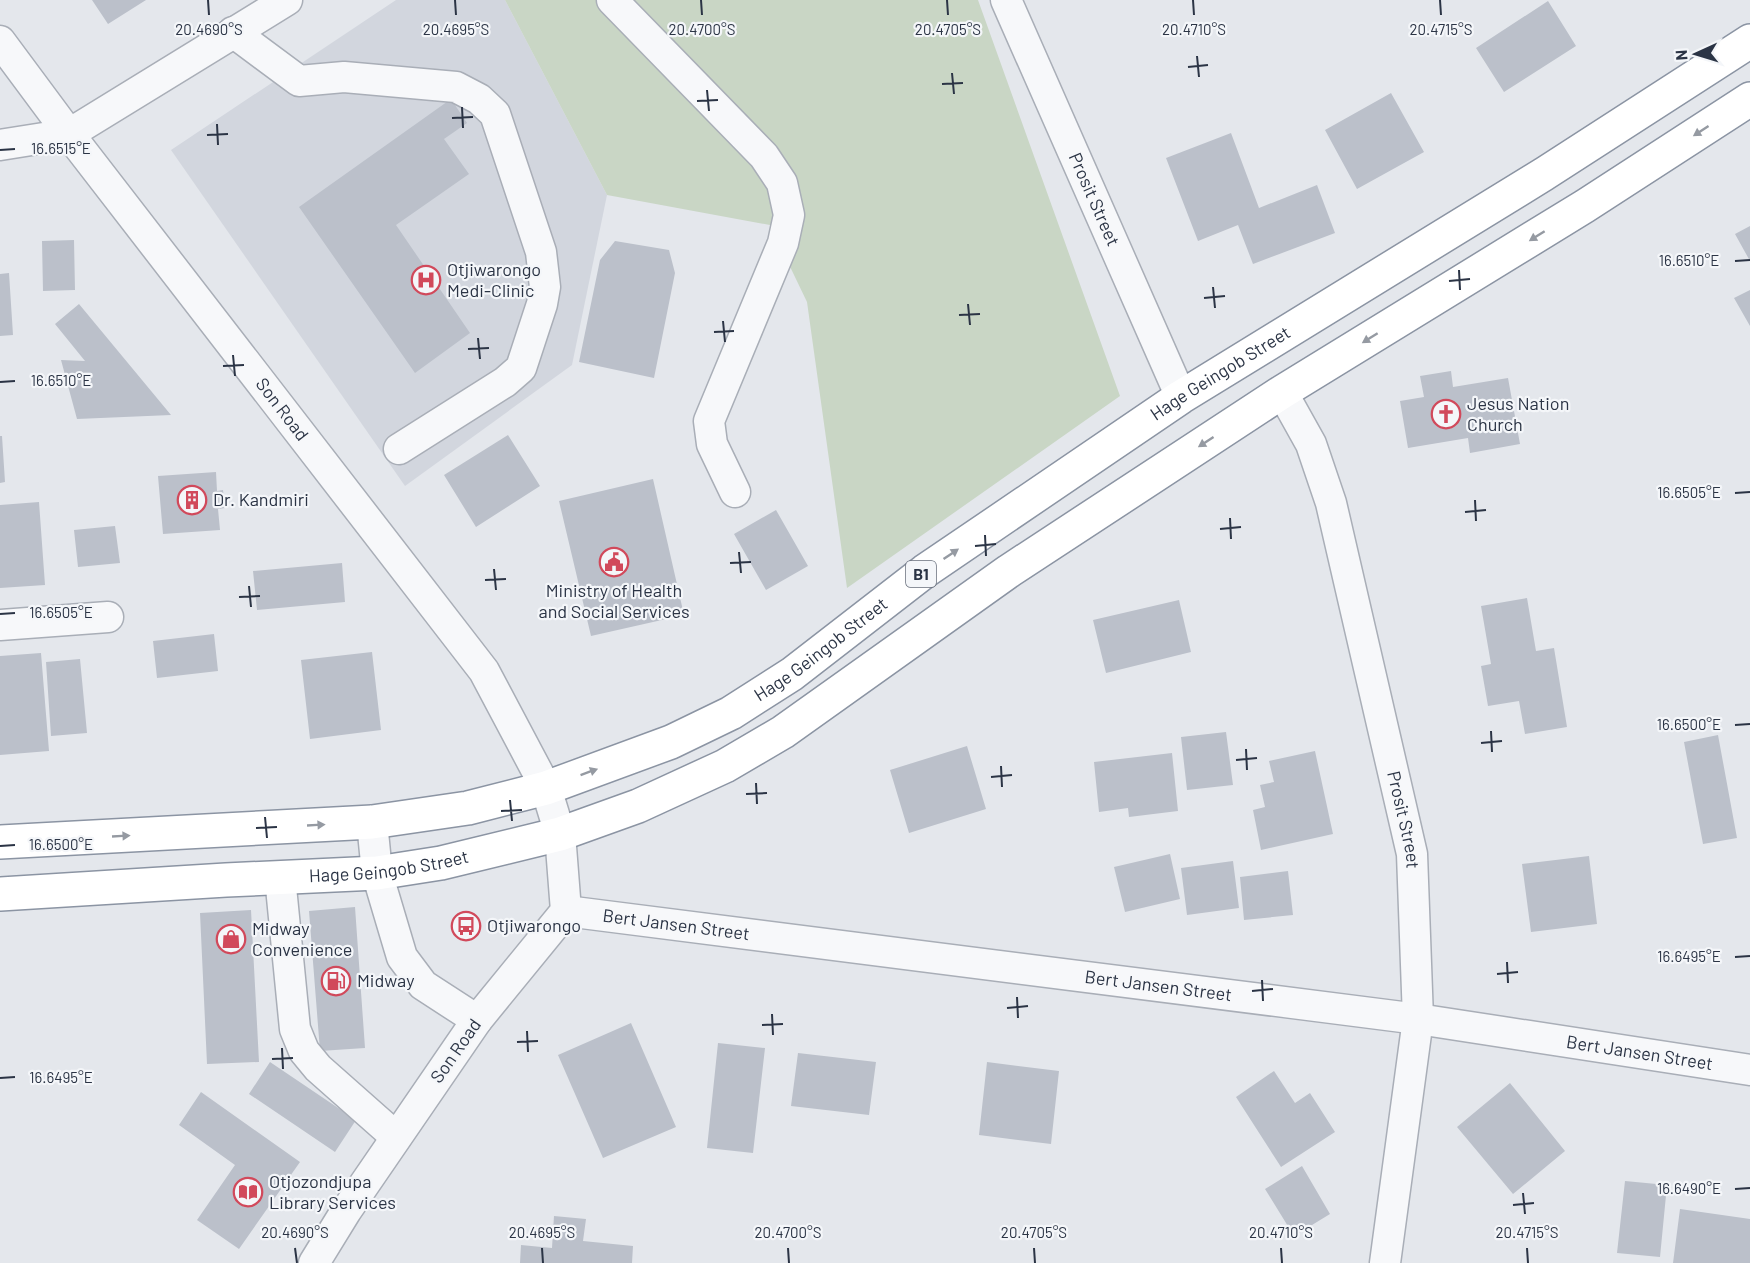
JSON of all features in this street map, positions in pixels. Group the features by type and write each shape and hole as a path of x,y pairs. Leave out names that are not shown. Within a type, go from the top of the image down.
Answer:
{"highway":[{"name":"Hage Geingob Street","path":"0,842 372,822 468,808 546,788 671,742 731,713 792,674 926,571 1181,397 1544,174 1750,41"},
{"name":"Hage Geingob Street","path":"0,894 377,873 441,863 560,834 649,801 725,766 783,732 1009,571 1282,392 1585,206 1750,99"},
{"path":"224,831 226,880"}],"street":[{"path":"0,144 69,134 287,0"},
{"path":"612,0 764,156 782,183 789,215 783,243 709,421 712,444 735,492"},
{"name":"Prosit Street","path":"1006,0 1181,397"},
{"path":"233,32 299,81 344,77 456,87 479,99 495,114 541,252 545,287 542,304 521,368 505,382 399,449"},
{"name":"Son Road","path":"0,41 69,134 484,671 546,788 560,834"},
{"name":"Prosit Street","path":"1282,392 1311,444 1331,503 1412,854 1418,1019 1385,1263"},
{"path":"0,625 108,617"},
{"path":"372,822 377,873 402,957 423,985 477,1020"},
{"path":"560,834 566,911"},
{"path":"280,877 295,1029 304,1052 318,1068 396,1137"},
{"name":"Son Road","path":"314,1263 346,1210 477,1020 566,911"},
{"name":"Bert Jansen Street","path":"566,911 1418,1019 1750,1070"}],"shaded area":[{"name":"Otjiwarongo Medi-Clinic","path":"396,0 505,0 607,195 572,365 405,486 171,150"}],"green space":[{"path":"505,0 978,0 1120,396 847,588 807,302 770,225 607,195"}],"building":[{"path":"92,0 146,0 108,24"},
{"path":"1548,1 1576,46 1504,92 1476,48"},
{"path":"1391,93 1424,152 1357,189 1325,130"},
{"path":"451,99 467,123 444,139 469,174 396,225 470,333 415,373 299,207"},
{"path":"1231,133 1259,208 1317,185 1335,233 1253,264 1238,225 1198,241 1166,158"},
{"path":"1750,226 1750,261 1735,234"},
{"path":"74,240 75,290 43,291 42,241"},
{"path":"615,241 669,250 675,273 654,378 579,362 600,260"},
{"path":"9,273 13,335 0,336 0,274"},
{"path":"1750,290 1750,326 1734,298"},
{"path":"79,304 171,415 77,419 61,360 85,361 55,324"},
{"path":"1451,371 1453,387 1508,378 1520,444 1470,453 1468,438 1408,448 1400,401 1424,397 1420,376"},
{"path":"508,435 540,486 476,527 444,475"},
{"path":"0,436 2,436 5,482 0,483"},
{"name":"Dr. Kandmiri","path":"216,472 217,491 223,490 225,508 218,509 220,530 163,534 158,476"},
{"path":"653,479 684,615 591,636 559,501"},
{"path":"39,502 45,585 0,588 0,505"},
{"path":"776,510 808,566 766,590 734,534"},
{"path":"115,526 120,563 78,567 74,530"},
{"path":"342,563 345,602 257,610 253,571"},
{"path":"1527,598 1536,651 1554,648 1567,727 1525,734 1519,701 1488,706 1481,666 1491,664 1481,606"},
{"path":"1179,600 1191,652 1106,673 1093,620"},
{"path":"214,634 218,671 157,678 153,641"},
{"path":"372,652 381,730 310,739 301,660"},
{"path":"41,653 49,751 0,755 0,656"},
{"path":"80,659 87,733 51,736 46,662"},
{"path":"1226,732 1233,785 1187,790 1181,737"},
{"path":"1718,735 1737,838 1703,844 1684,742"},
{"path":"967,746 986,809 909,833 890,770"},
{"path":"1315,751 1333,834 1261,850 1253,810 1265,807 1260,785 1274,782 1269,761"},
{"path":"1172,753 1178,811 1129,817 1128,808 1099,812 1094,762"},
{"path":"1170,854 1180,899 1125,912 1114,867"},
{"path":"1589,856 1597,924 1531,932 1522,864"},
{"path":"1233,861 1239,908 1187,915 1181,868"},
{"path":"1288,871 1293,915 1244,920 1240,877"},
{"path":"355,907 365,1048 320,1051 309,911"},
{"path":"251,910 259,1062 207,1064 200,913"},
{"path":"631,1023 676,1127 603,1158 558,1055"},
{"path":"718,1043 765,1048 753,1153 707,1148"},
{"path":"798,1053 876,1062 869,1115 791,1106"},
{"path":"270,1062 356,1120 335,1152 249,1094"},
{"path":"987,1062 1059,1071 1051,1144 979,1135"},
{"path":"1274,1071 1295,1103 1310,1093 1335,1132 1281,1167 1236,1097"},
{"path":"1510,1083 1565,1151 1513,1194 1457,1127"},
{"name":"Otjozondjupa Library Services","path":"201,1092 300,1162 239,1249 197,1220 235,1165 179,1125"},
{"path":"1302,1166 1330,1214 1294,1236 1265,1189"},
{"path":"1625,1181 1667,1185 1660,1257 1617,1253"},
{"path":"1680,1209 1750,1219 1750,1263 1673,1263"},
{"path":"554,1216 586,1219 583,1241 633,1246 632,1263 520,1263 521,1245 552,1248"}],"place":[{"name":"Otjiwarongo Medi-Clinic","path":"426,280"},
{"name":"Jesus Nation Church","path":"1446,414"},
{"name":"Dr. Kandmiri","path":"192,500"},
{"name":"Ministry of Health and Social Services","path":"614,562"},
{"name":"Otjiwarongo","path":"466,926"},
{"name":"Midway Convenience","path":"231,939"},
{"name":"Midway","path":"336,981"},
{"name":"Otjozondjupa Library Services","path":"248,1192"}]}
